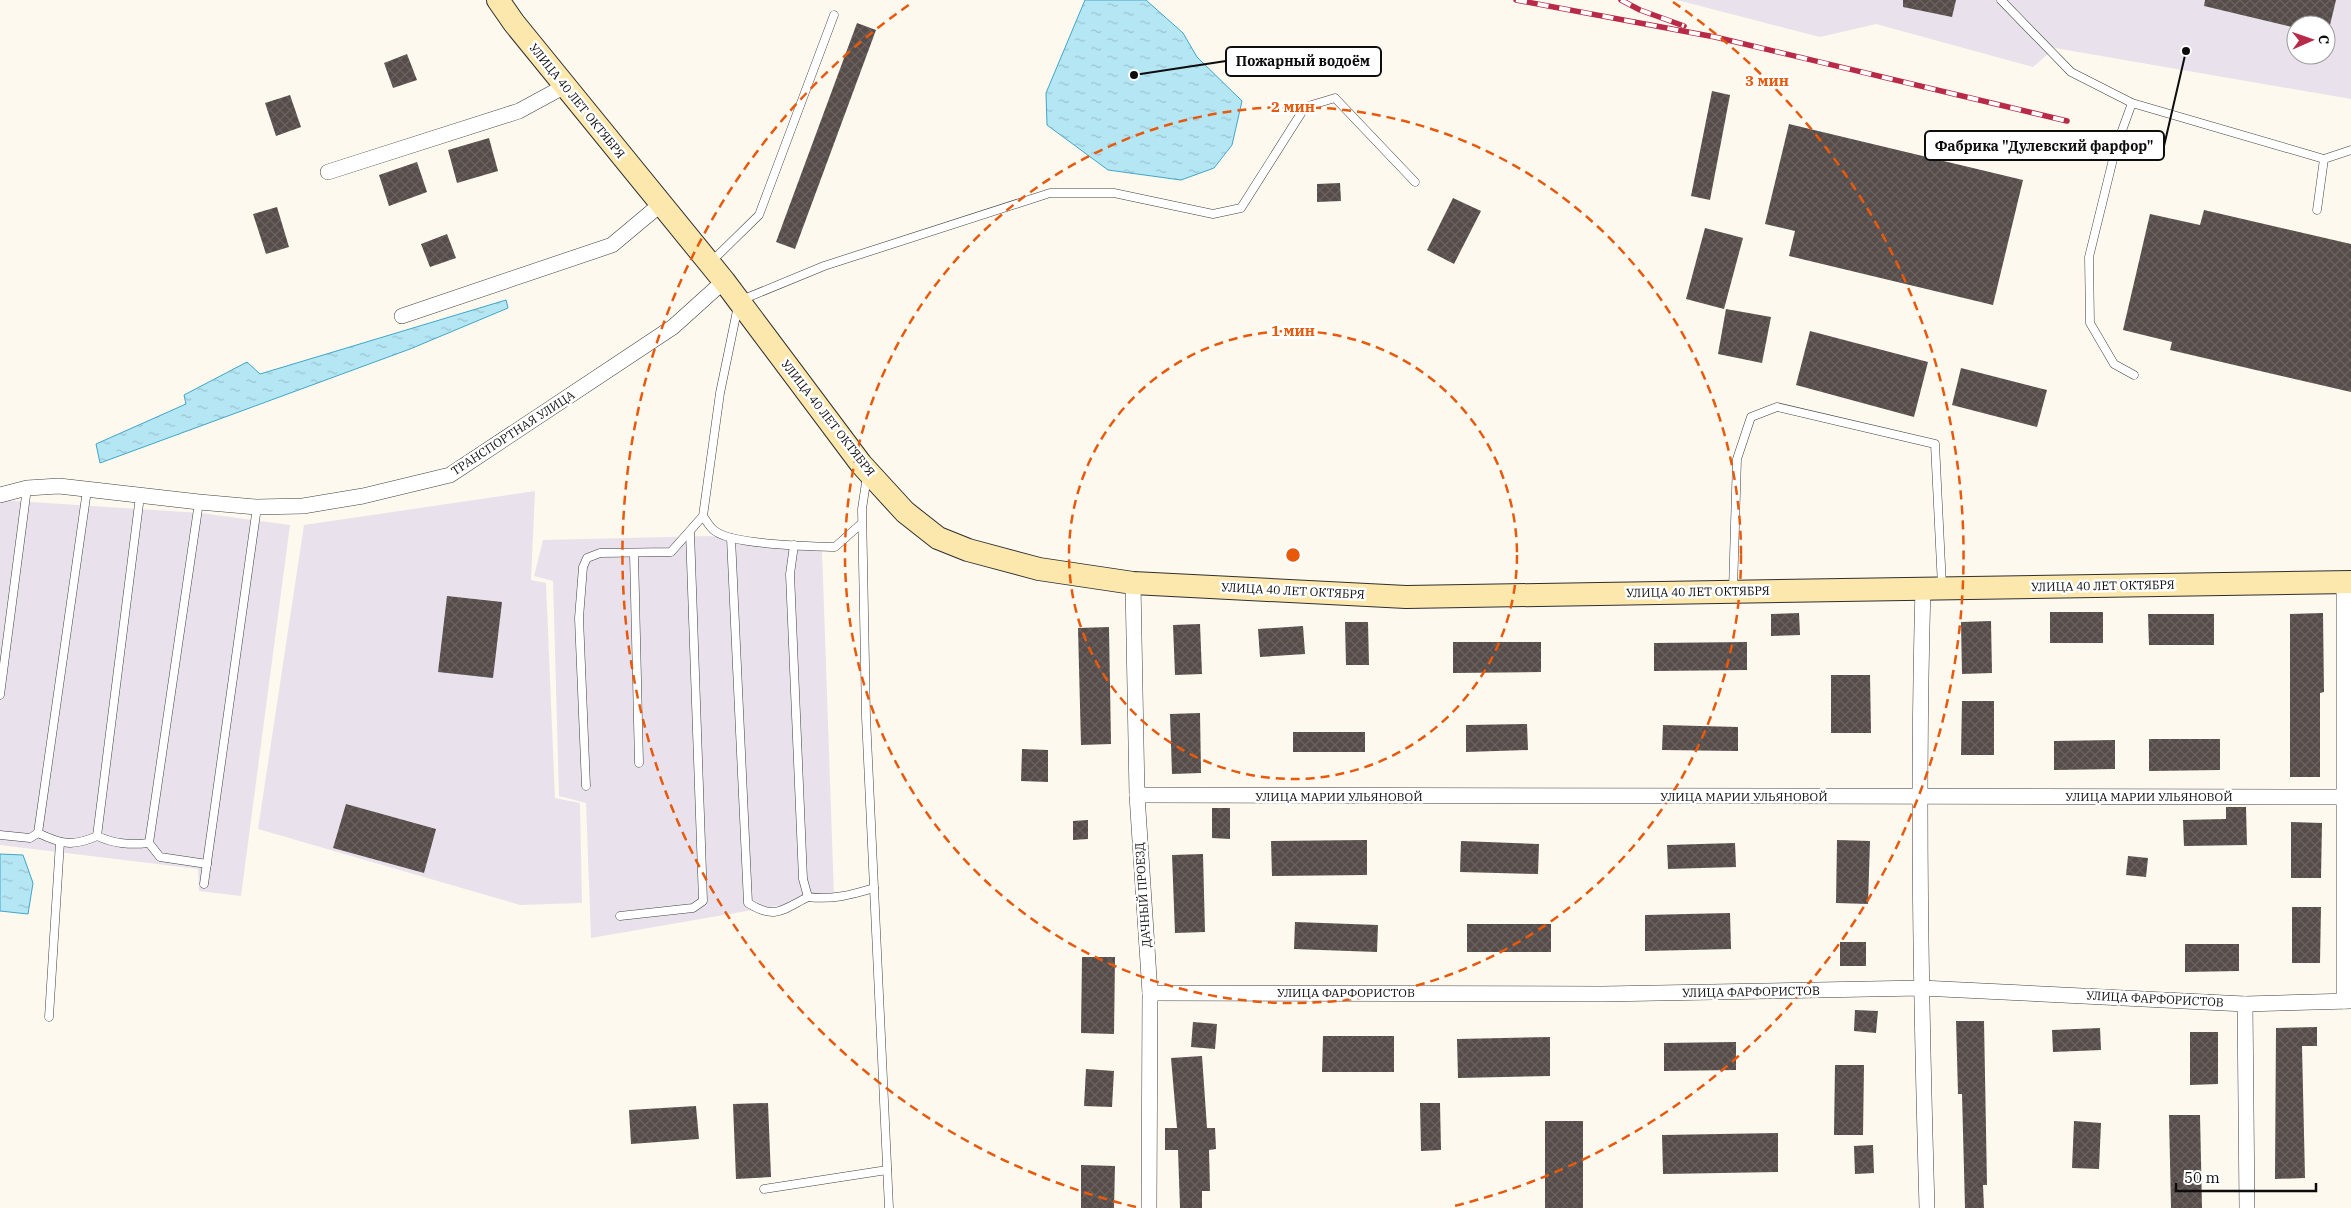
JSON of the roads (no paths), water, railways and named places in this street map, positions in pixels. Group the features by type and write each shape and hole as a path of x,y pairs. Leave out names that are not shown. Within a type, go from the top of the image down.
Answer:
{"street":[{"name":"УЛИЦА 40 ЛЕТ ОКТЯБРЯ","path":"498,0 565,86 724,281 868,472 905,512 938,538 968,550 1039,569 1133,583 1406,597 2347,582"},
{"path":"328,172 519,111 565,86"},
{"path":"402,316 612,246 661,204"},
{"name":"ТРАНСПОРТНАЯ УЛИЦА","path":"0,495 27,488 59,486 257,507 311,504 363,496 450,475 673,327 724,281"},
{"path":"2347,582 2348,1001"},
{"name":"ДАЧНЫЙ ПРОЕЗД","path":"1133,583 1137,795 1150,992 1149,1208"},
{"path":"1927,1208 1921,988 1920,798 1932,588"},
{"name":"УЛИЦА МАРИИ УЛЬЯНОВОЙ","path":"1137,795 1920,798 2347,797"},
{"name":"УЛИЦА ФАРФОРИСТОВ","path":"1150,992 1603,994 1921,988 2245,1004 2348,1001"},
{"path":"2245,1004 2247,1208"}],"lane":[{"path":"2001,0 2071,72 2132,103 2324,159 2351,150"},
{"path":"709,264 759,215 834,15"},
{"path":"586,786 579,618 583,567 587,558 600,553 672,552 703,516 720,393 739,301 824,266 1050,193 1114,193 1213,214 1241,208 1305,107 1335,98 1415,182"},
{"path":"2132,103 2116,147 2089,257 2090,323 2114,364 2134,375"},
{"path":"2317,210 2324,159"},
{"path":"1733,591 1737,459 1751,417 1777,407 1935,444 1932,588"},
{"path":"868,472 862,523 866,717 889,1208"},
{"path":"0,695 27,488"},
{"path":"0,836 30,838 38,833 87,490"},
{"path":"96,836 140,496"},
{"path":"199,502 149,843 160,857 207,864"},
{"path":"204,884 257,507"},
{"path":"703,516 714,531 731,538 794,545 835,547 862,523"},
{"path":"620,916 693,908 703,901 690,532"},
{"path":"731,538 748,903 763,912 778,912 808,897 845,897 874,888"},
{"path":"794,545 790,574 803,879 808,897"},
{"path":"634,554 639,763"},
{"path":"38,833 69,844 83,842 96,836 111,842 132,845 149,843"},
{"path":"49,1016 60,842"},
{"path":"764,1189 887,1170"}],"water":[{"path":"1085,0 1146,0 1183,33 1197,57 1242,101 1232,145 1214,168 1181,180 1108,170 1047,125 1046,93"},
{"path":"506,300 508,308 410,349 100,463 96,444 186,404 184,395 247,362 260,374"},
{"path":"0,854 23,855 33,883 28,914 0,911"}],"railway":[{"path":"1516,0 1715,37 2067,121"},
{"path":"1621,0 1640,10 1684,26"}],"place":[{"name":"Фабрика \"Дулевский фарфор\"","path":"2186,51"},
{"name":"Пожарный водоём","path":"1134,75"}]}
